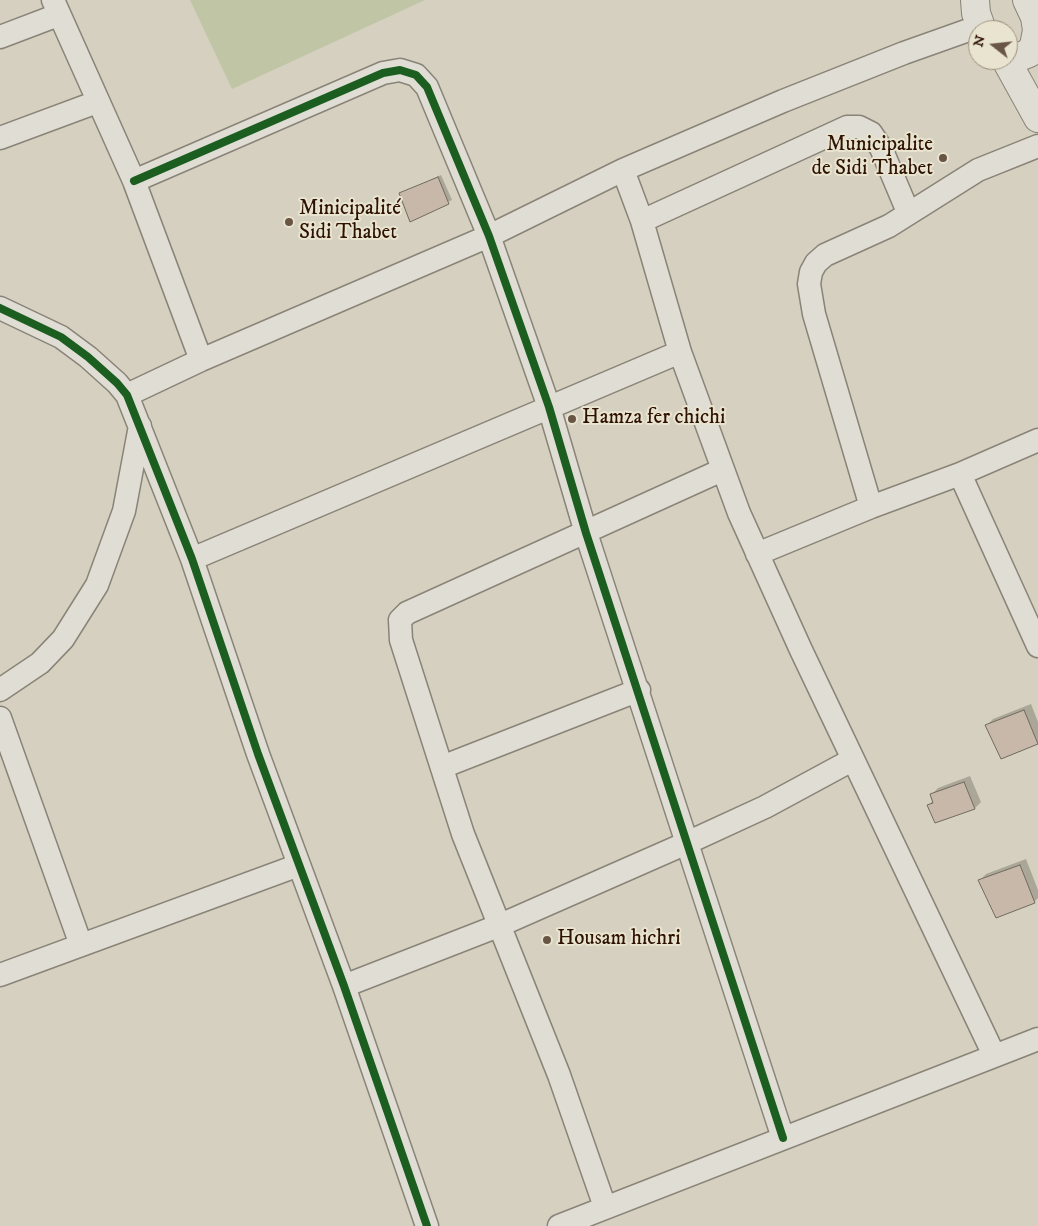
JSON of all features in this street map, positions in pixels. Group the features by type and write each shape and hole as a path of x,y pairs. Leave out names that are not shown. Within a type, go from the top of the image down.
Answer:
{"street":[{"path":"1018,57 1029,53 1037,46 1038,30 1035,17 1027,0"},
{"path":"0,37 56,8 134,181 201,360"},
{"path":"127,395 201,360 489,236 623,170 783,100 904,53 977,12"},
{"path":"134,181 383,73 400,70 416,74 427,87 489,236 549,407 586,533 689,842 783,1138"},
{"path":"1012,70 1038,118"},
{"path":"0,138 97,102"},
{"path":"642,221 847,127 859,127 871,133 881,148 908,212"},
{"path":"871,507 814,314 809,284 816,263 826,255 864,239 978,170 1038,146"},
{"path":"623,170 642,221 680,352 722,470 757,554 852,760 994,1055"},
{"path":"0,308 61,337 102,370 127,395 192,560 258,754 344,986 427,1226"},
{"path":"192,560 680,352"},
{"path":"0,690 40,663 57,645 97,585 124,511 140,425"},
{"path":"757,554 871,507 960,474 1038,440"},
{"path":"605,1207 559,1074 498,926 463,834 400,640 400,620 408,613 722,470"},
{"path":"960,474 1038,646"},
{"path":"442,767 639,690"},
{"path":"0,718 81,945"},
{"path":"344,986 498,926 689,842 765,806 852,760"},
{"path":"0,975 299,865"},
{"path":"559,1226 1038,1039"}],"green space":[{"path":"190,0 425,0 232,89"}],"building":[{"path":"438,177 449,204 410,222 399,193"},
{"path":"1024,710 1038,744 1001,759 985,725"},
{"path":"964,782 975,809 935,823 927,805 933,803 930,794"},
{"path":"1020,865 1035,903 996,918 978,880"}],"cycle path":[{"path":"134,181 383,73 400,70 416,75 427,87 489,236 549,407 586,533 783,1138"},
{"path":"0,308 61,337 88,357 117,383 127,395 192,559 258,754 344,986 427,1226"}],"place":[{"name":"Municipalite de Sidi Thabet","path":"943,158"},
{"name":"Minicipalité Sidi Thabet","path":"289,222"},
{"name":"Hamza fer chichi","path":"572,419"},
{"name":"Housam hichri","path":"547,940"}]}
